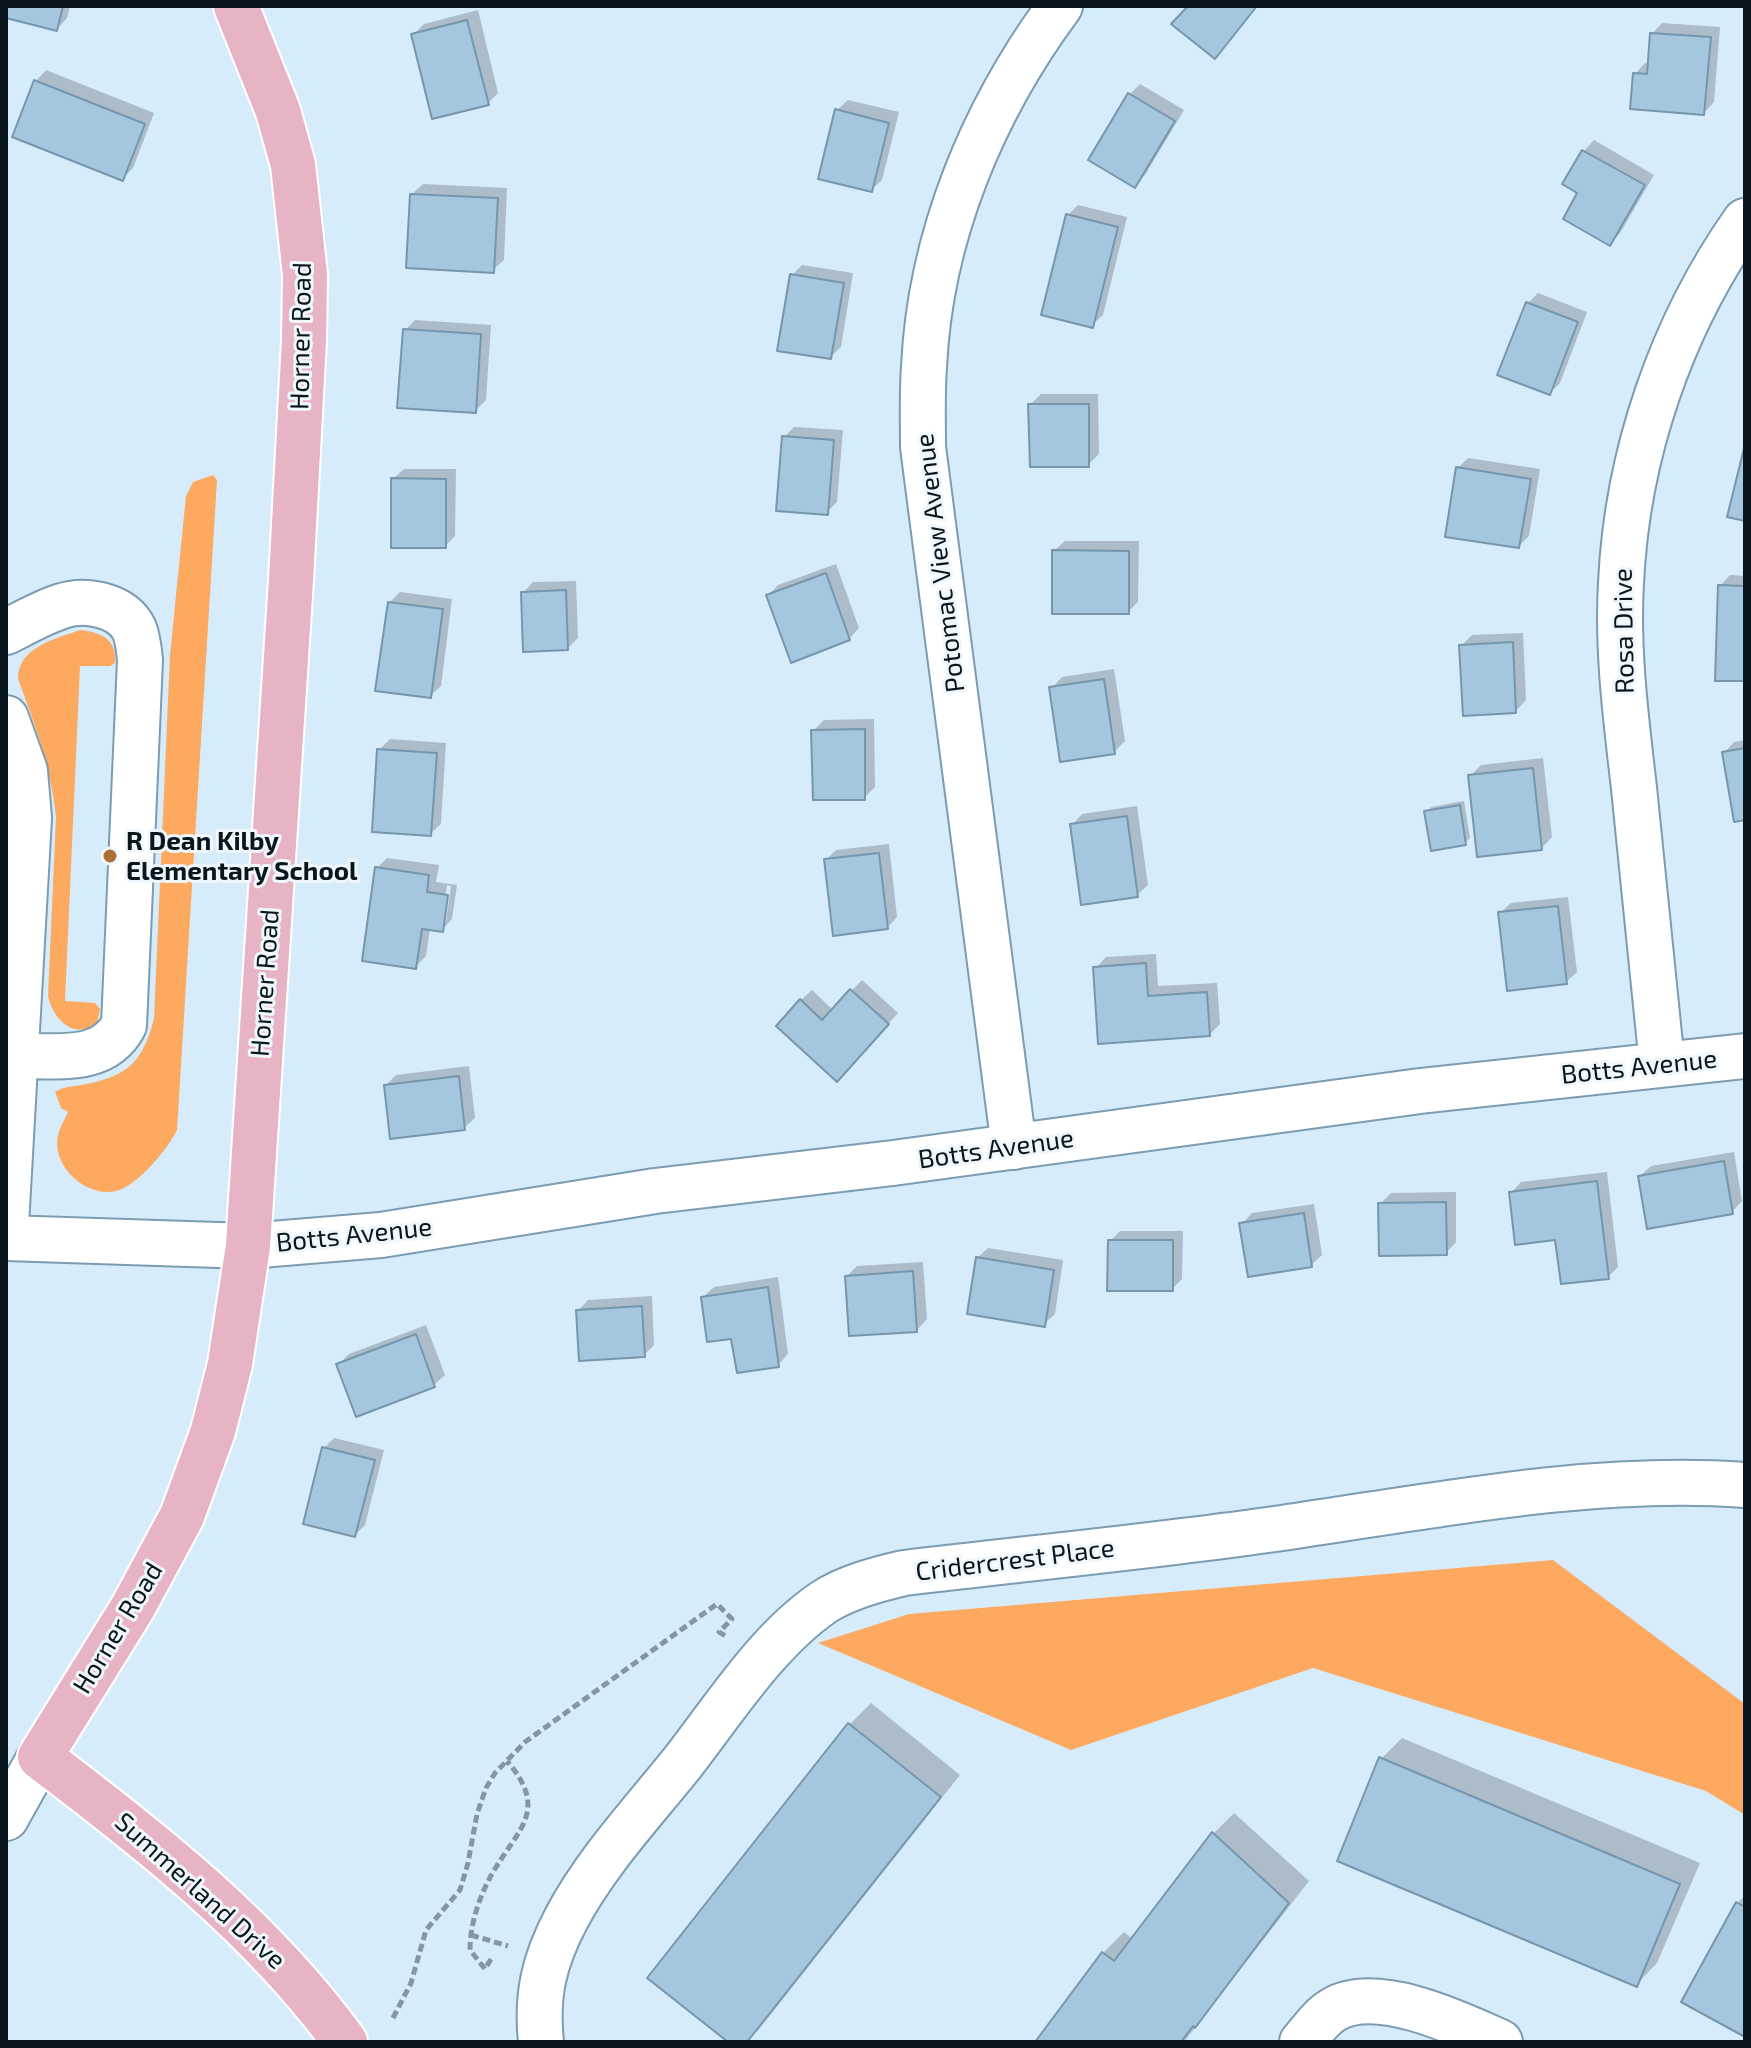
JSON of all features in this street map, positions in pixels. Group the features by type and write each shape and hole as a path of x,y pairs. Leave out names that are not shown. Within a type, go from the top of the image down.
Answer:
{"main road":[{"name":"Horner Road","path":"40,1757 133,1607 182,1516 213,1431 227,1377 248,1246 290,596 305,275 293,165 278,111 236,6"},
{"name":"Summerland Drive","path":"40,1757 119,1816 247,1927 313,1999 345,2042"}],"street":[{"name":"Potomac View Avenue","path":"1014,1147 923,447 924,365 934,285 954,206 984,130 1031,45 1060,6"},
{"name":"Rosa Drive","path":"1662,1064 1621,665 1621,583 1625,539 1628,510 1650,412 1683,329 1745,221"},
{"path":"6,632 60,606 98,605 128,620 135,630 140,660 124,1025 108,1046 92,1053 16,1056"},
{"path":"6,718 25,771 29,818 6,1225"},
{"name":"Botts Avenue","path":"6,1238 248,1246 381,1235 655,1191 1014,1147 1420,1091 1745,1056"},
{"name":"Cridercrest Place","path":"541,2042 537,2008 545,1970 566,1919 598,1869 783,1635 826,1601 877,1579 904,1573 1266,1530 1532,1491 1703,1482 1745,1485"},
{"name":"Horner Road","path":"6,1818 40,1757"},
{"path":"1302,2042 1332,2010 1356,2002 1400,2005 1470,2036"}],"path":[{"path":"393,2018 411,1983 426,1930 460,1890 482,1798 495,1773 525,1742 717,1604 732,1619 719,1632 735,1641"},
{"path":"491,1959 485,1969 478,1963 470,1950 471,1935 486,1886 526,1820 527,1791 507,1761"},
{"path":"471,1935 509,1947"}],"shaded area":[{"path":"213,475 217,480 177,1130 167,1147 142,1175 124,1188 105,1192 83,1185 65,1168 60,1158 58,1135 68,1112 61,1108 55,1092 101,1081 124,1071 145,1045 154,1019 170,655 186,496 193,482"},
{"path":"80,630 106,638 113,648 115,663 110,666 80,666 65,1001 95,1003 100,1009 97,1024 80,1030 65,1025 59,1019 48,996 56,817 46,763 18,679 24,659 31,652 49,641"},
{"path":"1553,1560 1745,1704 1745,1815 1706,1791 1313,1668 1071,1750 818,1643 909,1614"}],"building":[{"path":"6,6 63,6 57,31 6,18"},
{"path":"1188,6 1257,6 1215,59 1171,24"},
{"path":"467,20 489,105 432,119 411,34"},
{"path":"1650,33 1711,37 1704,115 1630,109 1633,73 1647,74"},
{"path":"34,80 145,124 123,181 12,137"},
{"path":"1128,93 1175,121 1135,188 1088,160"},
{"path":"835,109 889,123 872,192 818,179"},
{"path":"1582,150 1645,185 1610,246 1563,219 1577,193 1562,184"},
{"path":"410,194 498,198 494,273 406,268"},
{"path":"1066,214 1118,227 1093,328 1041,315"},
{"path":"790,274 844,283 831,359 777,351"},
{"path":"1526,302 1578,322 1550,395 1497,375"},
{"path":"403,329 481,334 476,413 397,408"},
{"path":"1028,404 1089,404 1089,467 1030,467"},
{"path":"782,436 834,440 828,515 776,511"},
{"path":"1745,444 1745,521 1727,517"},
{"path":"1456,467 1531,479 1519,548 1445,537"},
{"path":"391,478 446,479 446,548 391,548"},
{"path":"1052,550 1129,551 1129,614 1052,614"},
{"path":"826,573 850,640 791,663 766,595"},
{"path":"1718,585 1745,586 1745,681 1715,681"},
{"path":"566,590 568,650 523,652 521,592"},
{"path":"388,602 443,609 431,698 375,691"},
{"path":"1513,642 1516,713 1463,716 1459,645"},
{"path":"1104,679 1115,754 1060,762 1049,687"},
{"path":"865,729 865,800 813,800 811,730"},
{"path":"1745,748 1745,820 1734,822 1722,752"},
{"path":"377,749 437,753 431,836 372,832"},
{"path":"1533,768 1542,850 1477,857 1468,775"},
{"path":"1460,805 1466,845 1431,851 1424,811"},
{"path":"1127,816 1138,897 1081,905 1070,824"},
{"path":"879,853 888,929 833,936 824,859"},
{"path":"375,867 429,875 427,892 448,895 443,932 422,929 416,969 362,961"},
{"path":"1558,906 1567,984 1507,991 1498,912"},
{"path":"1146,963 1148,996 1207,992 1210,1036 1098,1044 1093,967"},
{"path":"850,989 889,1024 837,1082 776,1026 800,999 822,1020"},
{"path":"459,1076 465,1130 390,1139 384,1085"},
{"path":"1724,1161 1733,1214 1647,1229 1638,1176"},
{"path":"1597,1181 1609,1279 1561,1284 1555,1240 1515,1245 1509,1192"},
{"path":"1446,1202 1447,1255 1379,1256 1378,1203"},
{"path":"1304,1213 1312,1267 1248,1277 1239,1223"},
{"path":"1108,1240 1173,1240 1173,1291 1107,1291"},
{"path":"976,1257 1054,1270 1045,1327 967,1314"},
{"path":"913,1271 917,1332 849,1336 845,1276"},
{"path":"768,1287 779,1367 737,1373 731,1339 707,1342 701,1297"},
{"path":"642,1306 645,1357 579,1361 576,1310"},
{"path":"416,1334 435,1387 356,1417 336,1364"},
{"path":"322,1447 375,1460 355,1537 303,1524"},
{"path":"848,1723 941,1797 747,2042 728,2042 647,1978"},
{"path":"1379,1757 1680,1884 1637,1987 1337,1861"},
{"path":"1212,1832 1289,1903 1195,2028 1193,2026 1181,2042 1035,2042 1102,1952 1114,1961"},
{"path":"1736,1902 1745,1907 1745,2037 1681,2002"}],"place":[{"name":"R Dean Kilby Elementary School","path":"110,856"}]}
